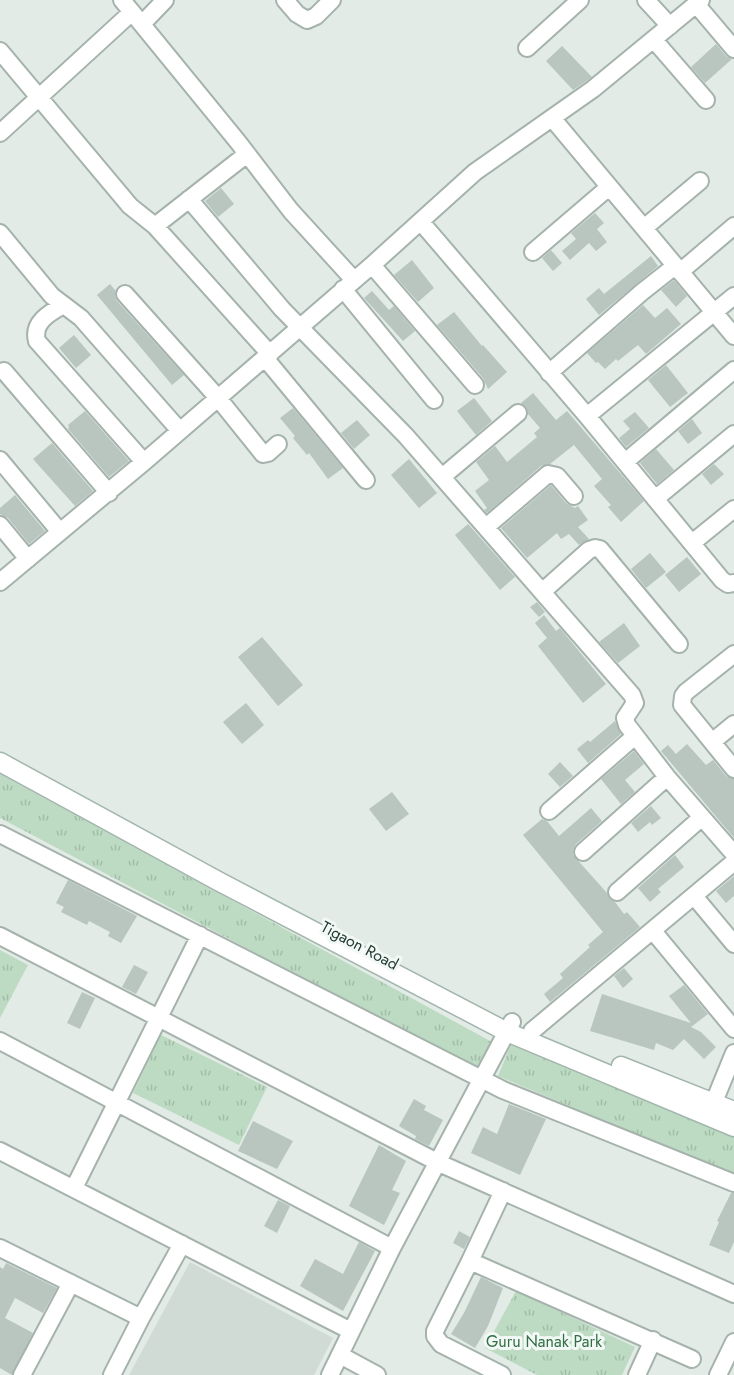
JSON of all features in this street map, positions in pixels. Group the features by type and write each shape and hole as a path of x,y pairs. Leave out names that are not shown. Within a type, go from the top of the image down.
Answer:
{"street":[{"path":"0,133 132,12 165,0"},
{"path":"285,0 297,14 307,20 316,16 332,0"},
{"path":"527,48 580,0"},
{"path":"646,0 670,26"},
{"path":"0,582 109,493 268,356 475,172 593,89 698,2 734,49"},
{"path":"132,12 247,154 434,400"},
{"path":"654,40 706,100"},
{"path":"0,51 130,206 155,226 268,356 366,480"},
{"path":"552,118 734,336"},
{"path":"155,226 247,154"},
{"path":"644,228 700,181"},
{"path":"533,252 609,186"},
{"path":"189,200 300,327 368,395 442,477 632,695 634,703 626,722 667,777 734,854"},
{"path":"421,222 587,416 725,583 734,583"},
{"path":"549,374 642,292 734,226"},
{"path":"0,233 52,296 62,306 73,310 91,328 180,431"},
{"path":"372,265 475,385"},
{"path":"125,294 218,398 263,454 278,444"},
{"path":"587,416 734,296"},
{"path":"62,306 47,314 40,322 36,332 37,341 144,462"},
{"path":"625,462 734,370"},
{"path":"4,371 109,493"},
{"path":"442,477 518,412"},
{"path":"655,499 734,434"},
{"path":"0,460 60,532"},
{"path":"486,527 548,474 557,476 574,496"},
{"path":"692,543 734,509"},
{"path":"0,525 28,559"},
{"path":"542,592 589,550 600,549 679,644"},
{"path":"734,654 686,692 682,702 682,705 734,769"},
{"path":"712,742 734,724"},
{"path":"549,811 635,736"},
{"name":"Tigaon Road","path":"0,750 509,1027 532,1031 734,1111"},
{"path":"0,762 218,881 509,1027 734,1127"},
{"path":"583,852 667,777"},
{"path":"616,892 701,818"},
{"path":"0,834 503,1089 734,1183"},
{"path":"532,1031 734,862"},
{"path":"694,896 734,944"},
{"path":"653,931 734,1029"},
{"path":"74,1188 200,935"},
{"path":"0,936 439,1163 733,1292"},
{"path":"330,1375 392,1248 509,1027"},
{"path":"0,1041 392,1248"},
{"path":"714,1102 734,1053"},
{"path":"0,1150 351,1331"},
{"path":"502,1375 441,1344 435,1336 435,1331 503,1191"},
{"path":"112,1375 182,1244"},
{"path":"0,1248 141,1318"},
{"path":"470,1261 692,1359"},
{"path":"22,1375 70,1283"},
{"path":"636,1375 653,1340"},
{"path":"718,1375 734,1342"},
{"path":"340,1355 377,1375"}],"shaded area":[{"path":"190,1262 333,1338 314,1375 129,1375"}],"green space":[{"path":"0,774 492,1042 476,1069 0,818"},
{"path":"0,950 28,965 0,1018"},
{"path":"161,1035 267,1087 239,1145 133,1093"},
{"path":"512,1042 734,1135 734,1175 498,1076"},
{"name":"Guru Nanak Park","path":"516,1291 635,1347 622,1375 537,1375 485,1348"}],"building":[{"path":"716,44 726,56 732,59 705,83 691,67"},
{"path":"562,46 592,77 573,90 546,61"},
{"path":"221,188 234,204 218,217 205,201"},
{"path":"595,213 604,223 597,229 607,242 596,251 589,243 570,260 562,251 576,239 571,233"},
{"path":"551,250 562,263 553,271 542,258"},
{"path":"651,256 658,266 599,315 586,299 599,288 604,294"},
{"path":"412,260 434,288 418,302 394,275"},
{"path":"674,280 687,296 676,307 661,290"},
{"path":"110,284 115,290 117,301 184,375 172,385 97,295"},
{"path":"372,291 389,310 394,306 415,331 403,341 364,298"},
{"path":"643,305 655,318 667,308 681,324 646,354 638,345 605,369 598,362 596,363 587,353"},
{"path":"454,312 507,372 488,389 483,378 437,325"},
{"path":"74,335 91,355 76,368 59,348"},
{"path":"666,365 688,393 670,407 648,380"},
{"path":"533,393 556,420 567,411 644,501 621,522 608,507 611,505 594,486 602,479 574,445 550,464 541,466 487,513 484,510 487,508 475,491 489,480 476,462 495,446 507,462 537,437 534,433 540,428 521,403"},
{"path":"474,398 492,421 476,435 457,411"},
{"path":"293,408 343,468 328,479 309,453 307,455 293,438 295,436 280,418"},
{"path":"85,411 129,461 109,477 68,429 68,425"},
{"path":"635,412 649,428 626,447 619,438 630,429 623,421"},
{"path":"692,419 702,433 688,444 678,431"},
{"path":"357,420 370,435 354,449 341,433"},
{"path":"52,443 93,491 75,506 33,459"},
{"path":"656,449 674,470 657,484 640,463"},
{"path":"409,459 437,493 419,508 391,475"},
{"path":"714,464 724,474 711,485 702,474"},
{"path":"551,485 566,503 575,508 578,506 588,520 578,527 589,539 579,545 569,534 561,539 557,533 527,558 501,528"},
{"path":"15,495 45,531 29,544 8,518 0,514 0,508"},
{"path":"468,524 515,577 500,590 455,535"},
{"path":"650,553 666,572 646,588 631,569"},
{"path":"687,557 701,574 679,592 665,575"},
{"path":"537,602 545,612 539,617 530,607"},
{"path":"544,615 556,631 560,628 606,684 583,703 538,646 547,638 535,623"},
{"path":"624,623 640,646 618,663 599,642"},
{"path":"262,637 303,685 278,706 238,657"},
{"path":"246,703 264,725 242,744 223,722"},
{"path":"615,721 621,734 588,763 577,749 588,740 590,742"},
{"path":"687,744 706,765 713,760 726,776 734,779 734,838 661,751 668,745 676,754"},
{"path":"634,751 644,764 625,780 635,792 621,804 601,779"},
{"path":"560,762 573,776 560,787 548,774"},
{"path":"392,792 409,814 386,831 369,809"},
{"path":"651,806 661,818 652,825 650,822 638,832 631,823"},
{"path":"591,808 602,821 576,844 573,855 610,899 624,914 627,912 640,927 550,1002 544,994 563,978 560,974 603,932 523,835 542,819 547,821 559,836"},
{"path":"675,855 684,867 658,889 661,892 650,902 638,888"},
{"path":"734,876 734,896 726,903 716,891"},
{"path":"68,880 137,916 121,943 108,936 110,932 89,921 87,925 61,912 64,907 56,903"},
{"path":"134,965 148,972 136,994 122,987"},
{"path":"624,968 633,979 623,988 614,976"},
{"path":"684,985 708,1014 691,1027 701,1032 716,1047 704,1059 684,1039 673,1050 656,1043 654,1050 590,1031 602,994 691,1023 669,996"},
{"path":"82,992 95,998 80,1029 67,1023"},
{"path":"414,1099 426,1106 424,1110 443,1120 429,1146 415,1139 416,1136 399,1126"},
{"path":"509,1104 546,1119 520,1175 471,1153 483,1127 497,1134"},
{"path":"253,1121 293,1141 277,1169 238,1151"},
{"path":"379,1145 406,1161 392,1190 400,1193 384,1225 349,1206"},
{"path":"731,1193 734,1193 734,1242 729,1253 709,1245 719,1222 717,1221"},
{"path":"278,1200 290,1206 277,1233 264,1226"},
{"path":"459,1231 470,1237 464,1249 453,1243"},
{"path":"359,1242 375,1251 343,1311 300,1286 315,1259 343,1274"},
{"path":"6,1263 57,1288 43,1313 15,1298 5,1318 33,1333 12,1375 0,1368 0,1267 3,1269"},
{"path":"481,1277 503,1288 488,1326 475,1348 451,1334"}]}
